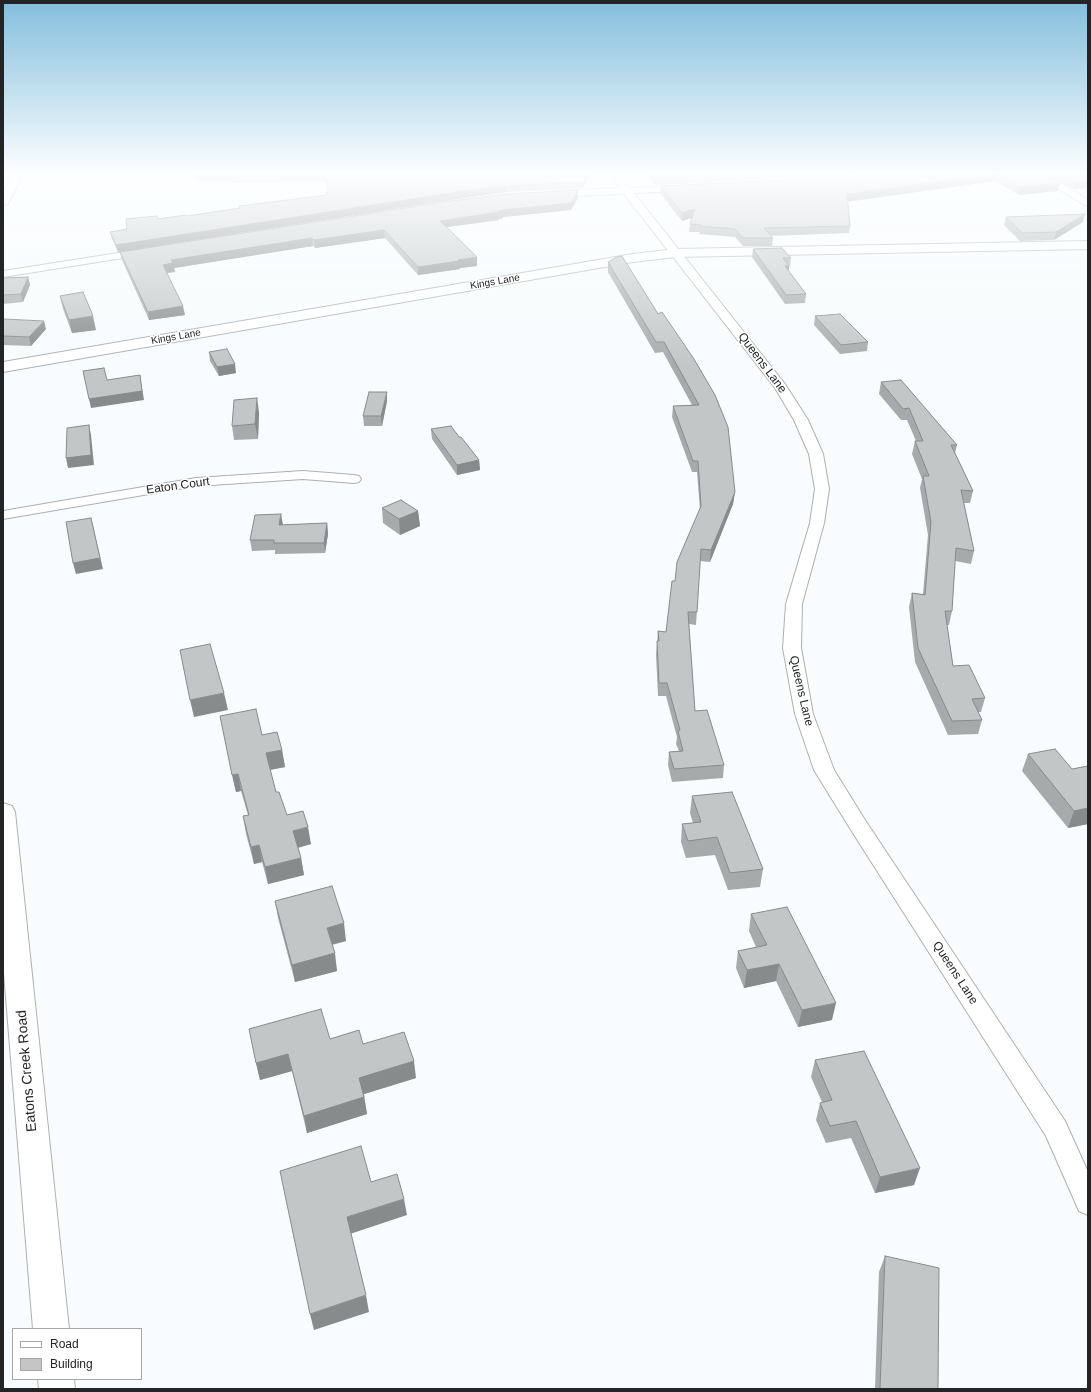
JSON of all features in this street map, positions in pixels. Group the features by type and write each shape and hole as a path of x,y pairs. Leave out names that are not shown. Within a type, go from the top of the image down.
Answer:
{"street":[{"name":"Queens Lane","path":"663,238 781,387 801,420 816,454 822,489 817,523 794,604 792,648 804,714 824,770 858,826 1056,1129 1088,1202"},
{"name":"Kings Lane","path":"3,367 633,258 675,253 1088,245"},
{"path":"3,274 151,251"},
{"name":"Eaton Court","path":"3,515 196,482 303,475 354,479"},
{"name":"Eatons Creek Road","path":"3,812 5,861 51,1328"}],"building":[{"path":"113,238 161,238 116,245"},
{"path":"211,238 328,238 314,240 312,238 171,260 173,263 163,265 183,306 148,312 120,252"},
{"path":"391,238 457,238 477,257 458,260 459,261 418,267"},
{"path":"782,248 791,258 783,258 789,266 785,266 806,294 786,295 753,249"},
{"path":"622,256 658,314 662,312 694,359 715,395 728,427 735,492 711,550 701,549 697,612 688,612 695,711 707,710 724,765 674,769 669,752 683,751 678,731 680,730 667,683 659,683 658,631 666,632 672,581 675,581 677,562 701,506 698,461 693,461 673,406 699,405 664,342 656,342 608,262"},
{"path":"28,277 21,294 3,295 3,278"},
{"path":"83,292 93,316 69,320 60,296"},
{"path":"840,314 868,342 841,345 815,316"},
{"path":"3,319 44,321 29,337 3,336"},
{"path":"227,349 235,364 217,367 209,352"},
{"path":"104,368 107,380 140,375 142,391 89,399 83,371"},
{"path":"901,380 957,445 951,445 973,491 961,490 974,551 956,548 952,611 945,611 953,666 969,665 985,698 972,699 982,720 952,721 918,648 912,593 925,595 931,522 923,476 929,476 915,441 923,441 909,408 903,409 881,382"},
{"path":"369,392 387,392 381,416 363,416"},
{"path":"257,398 255,424 232,426 234,400"},
{"path":"89,425 91,455 66,458 67,428"},
{"path":"451,426 479,460 457,465 431,429"},
{"path":"401,500 418,511 399,519 382,508"},
{"path":"281,514 279,525 327,523 324,543 274,543 274,540 250,540 255,515"},
{"path":"91,518 100,558 73,563 66,522"},
{"path":"210,644 224,693 190,700 180,650"},
{"path":"256,709 262,735 277,732 282,750 266,753 276,792 279,792 287,815 303,811 308,827 293,831 301,858 265,867 259,845 251,847 243,816 249,815 238,774 232,775 220,716"},
{"path":"1055,749 1072,769 1088,766 1088,808 1074,811 1028,754"},
{"path":"732,792 763,869 730,873 717,837 688,841 682,824 701,822 692,796"},
{"path":"332,886 344,923 327,928 335,953 292,965 275,901"},
{"path":"787,907 836,1003 802,1010 779,964 747,970 738,951 767,945 751,914"},
{"path":"321,1009 330,1039 359,1030 363,1044 404,1032 414,1061 359,1078 364,1097 304,1116 288,1054 256,1063 249,1029"},
{"path":"864,1051 920,1168 880,1177 856,1121 830,1126 820,1103 832,1100 815,1060"},
{"path":"361,1146 371,1182 397,1174 404,1199 347,1217 366,1295 310,1314 280,1171"},
{"path":"885,1256 939,1268 938,1389 880,1389"}]}
